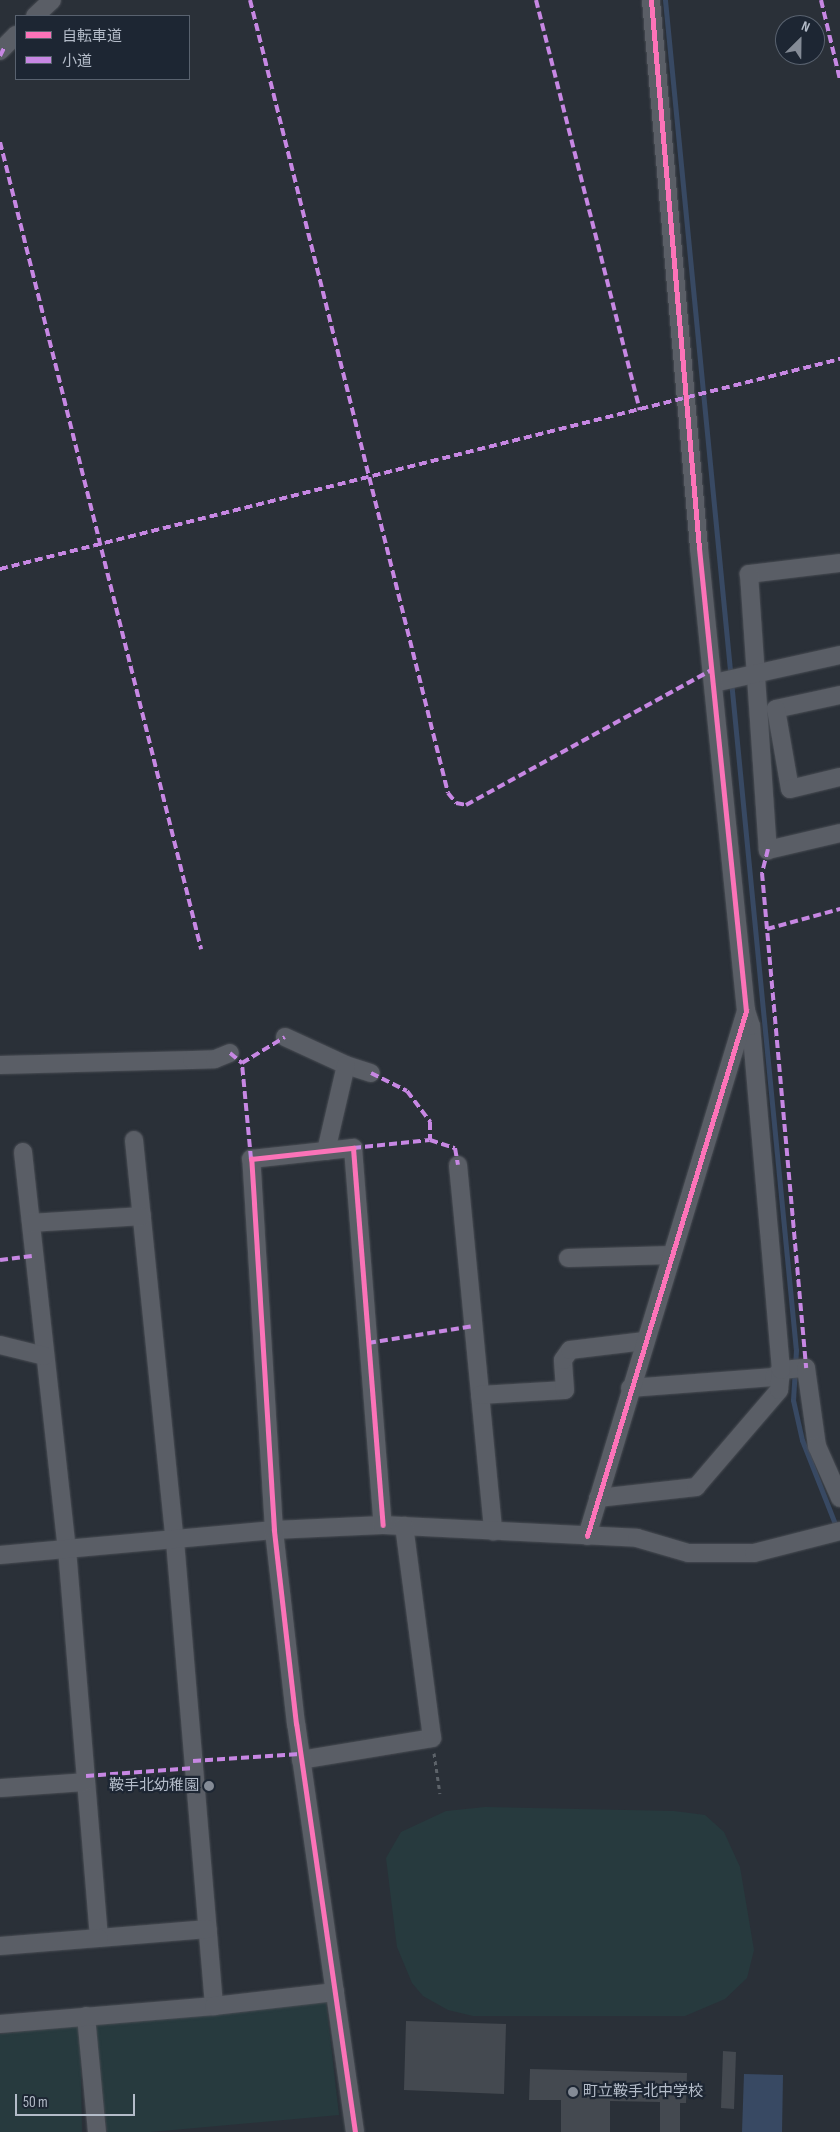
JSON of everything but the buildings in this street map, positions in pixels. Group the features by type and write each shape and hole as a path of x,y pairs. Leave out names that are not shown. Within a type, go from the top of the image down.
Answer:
{"street":[{"path":"36,15 52,0"},
{"path":"598,1498 696,1487 779,1390 780,1370 751,1026 746,1011 714,683 651,0"},
{"path":"0,51 15,36"},
{"path":"840,563 749,574 754,674 768,850 840,833"},
{"path":"714,683 840,655"},
{"path":"840,695 776,709 790,789 840,777"},
{"path":"587,1536 644,1341 746,1011"},
{"path":"285,1037 346,1065 371,1072"},
{"path":"0,1064 215,1059 230,1053"},
{"path":"326,1151 346,1065"},
{"path":"134,1140 174,1541 214,2006"},
{"path":"355,2132 301,1760 274,1530 251,1159 353,1148 383,1525"},
{"path":"23,1152 67,1549 99,1938"},
{"path":"458,1165 493,1531"},
{"path":"30,1222 142,1216"},
{"path":"568,1258 672,1255"},
{"path":"480,1395 565,1390 563,1360 570,1350 644,1341"},
{"path":"0,1345 45,1356"},
{"path":"630,1388 774,1377 780,1370 806,1368 817,1446 840,1498"},
{"path":"0,1555 174,1541 274,1530 383,1525 638,1538 688,1553 754,1553 840,1531"},
{"path":"301,1760 432,1738 404,1526"},
{"path":"0,1788 86,1782"},
{"path":"0,1946 208,1929"},
{"path":"0,2024 214,2006 336,1992"},
{"path":"86,2016 97,2132"}],"path":[{"path":"432,1738 440,1794"}],"green space":[{"path":"485,1807 674,1811 705,1815 724,1832 740,1867 754,1950 747,1978 725,1999 685,2016 473,2016 448,2010 423,1996 412,1983 397,1947 386,1858 401,1832 446,1811"},
{"path":"326,2002 339,2115 151,2132 107,2132 94,2025"},
{"path":"80,2025 82,2132 0,2132 0,2034"}],"water":[{"path":"744,2074 783,2075 782,2132 742,2132"}],"waterway":[{"path":"665,0 796,1350 793,1400 802,1440 837,1529"}],"marked path":[{"path":"250,0 448,793 456,803 466,805 712,670"},
{"path":"536,0 640,410"},
{"path":"821,0 840,80"},
{"path":"0,56 5,46"},
{"path":"0,142 201,949"},
{"path":"0,569 840,359"},
{"path":"768,849 762,873 806,1368"},
{"path":"767,929 840,909"},
{"path":"251,1159 242,1063 285,1037"},
{"path":"230,1053 242,1063"},
{"path":"371,1073 407,1091 430,1122 430,1140"},
{"path":"353,1148 430,1140 455,1148 458,1165"},
{"path":"0,1260 34,1256"},
{"path":"368,1343 474,1326"},
{"path":"193,1761 300,1754"},
{"path":"86,1776 194,1768"}],"cycle path":[{"path":"587,1536 746,1011 699,548 651,0"},
{"path":"355,2132 296,1724 274,1530 251,1159 353,1148 383,1525"}],"place":[{"name":"鞍手北幼稚園","path":"209,1786"},
{"name":"町立鞍手北中学校","path":"573,2092"}]}
